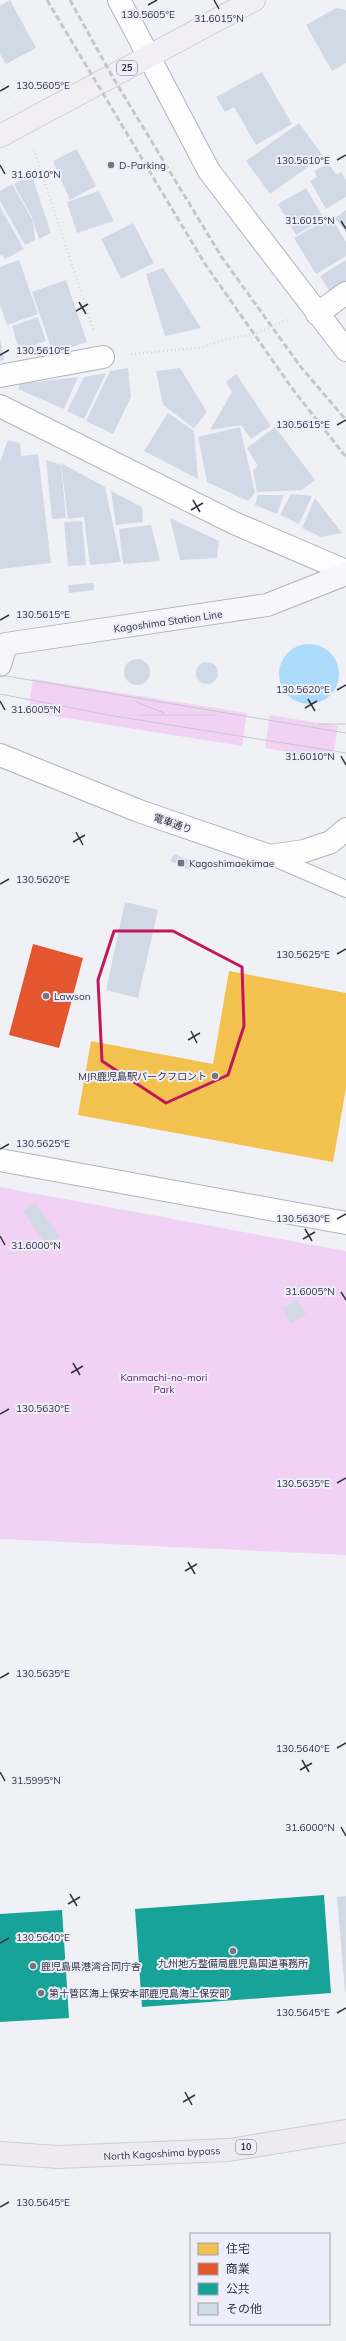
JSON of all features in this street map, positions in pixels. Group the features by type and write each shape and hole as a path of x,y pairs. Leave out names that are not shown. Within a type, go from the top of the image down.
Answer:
{"highway":[{"name":"North Kagoshima bypass","path":"0,2153 58,2157 229,2150 346,2131"}],"main road":[{"name":"25","path":"0,136 254,0"},
{"name":"Kagoshima Station Line","path":"2,651 267,605 346,573"}],"street":[{"path":"119,0 209,171 346,350"},
{"path":"317,314 346,293"},
{"path":"0,376 103,357"},
{"path":"0,407 234,523 346,573"},
{"name":"電車通り","path":"0,756 139,811 270,856 304,851 331,842 346,830"},
{"path":"0,1160 346,1223"}],"lane":[{"path":"270,856 346,890"}],"path":[{"path":"24,123 103,357 198,348 231,338 255,334 293,316 317,314"},
{"path":"298,1286 308,1243"},
{"path":"0,1254 20,1253 94,1265 151,1260 178,1260 325,1292 346,1295"},
{"path":"293,1501 289,1447 294,1418 315,1354 325,1292"},
{"path":"0,1500 59,1480 83,1476 117,1482 174,1513 211,1516 245,1506 293,1501 315,1513 346,1518"}],"highlighted area":[{"path":"114,931 173,931 242,967 244,1026 228,1075 166,1103 102,1061 98,980"}],"green space":[{"path":"33,679 247,713 242,746 28,712"},
{"path":"270,715 338,726 333,759 265,748"},
{"name":"Kanmachi-no-mori Park","path":"0,1187 346,1251 346,1555 0,1539"}],"water":[{"path":"303,644 315,644 331,652 337,662 339,674 337,686 331,696 315,704 303,704 287,696 279,680 279,668 287,652"}],"building: 住宅":[{"name":"MJR鹿児島駅パークフロント","path":"229,971 346,993 346,1088 333,1162 78,1115 91,1041 213,1064"}],"building: 商業":[{"name":"Lawson","path":"33,944 83,958 59,1048 9,1035"}],"building: 公共":[{"name":"九州地方整備局鹿児島国道事務所","path":"324,1895 331,1993 142,2007 135,1909"},
{"name":"鹿児島県港湾合同庁舎","path":"62,1910 69,2018 0,2022 0,1914"}],"building: その他":[{"path":"10,0 36,48 6,64 0,54 0,6"},
{"path":"336,8 346,10 346,63 332,71 306,25"},
{"path":"262,72 292,124 256,145 234,107 225,112 216,97"},
{"path":"299,123 323,156 270,194 246,161"},
{"path":"77,149 96,186 70,200 53,161"},
{"path":"329,163 336,175 341,172 346,180 346,197 326,209 310,181 317,177 314,171"},
{"path":"31,173 51,233 39,239 32,217 14,184"},
{"path":"12,184 33,221 35,240 25,245 0,201 0,191"},
{"path":"306,188 324,219 296,235 278,204"},
{"path":"99,191 114,221 77,233 67,202"},
{"path":"0,207 24,249 5,259 2,254 0,256"},
{"path":"346,210 346,232 335,218"},
{"path":"331,217 346,242 346,256 316,274 294,238"},
{"path":"133,223 154,263 121,279 101,239"},
{"path":"19,260 38,314 7,325 0,305 0,267"},
{"path":"346,260 346,281 330,292 320,276"},
{"path":"163,268 201,328 165,336 146,274"},
{"path":"66,280 87,342 53,353 32,292"},
{"path":"38,317 46,341 19,350 12,326"},
{"path":"0,339 4,360 0,361"},
{"path":"128,368 131,397 113,434 86,421 110,371"},
{"path":"180,368 207,412 194,428 163,405 156,371"},
{"path":"106,373 84,419 67,411 84,377"},
{"path":"236,374 271,426 251,439 241,425 210,430 232,392 226,382"},
{"path":"78,377 64,409 18,389 20,384"},
{"path":"168,413 194,431 198,479 144,451"},
{"path":"240,427 255,493 248,501 207,482 198,437"},
{"path":"275,427 315,480 302,490 257,492 253,470 258,466 247,448"},
{"path":"8,440 20,443 21,456 38,454 51,563 0,569 0,462"},
{"path":"46,460 61,465 66,518 52,519"},
{"path":"61,463 105,487 121,562 90,565 84,517 68,519"},
{"path":"111,491 142,507 143,522 116,525"},
{"path":"291,494 312,496 299,524 280,515"},
{"path":"258,495 284,495 277,514 255,505"},
{"path":"315,498 342,533 321,537 302,528"},
{"path":"170,518 219,541 217,558 180,560"},
{"path":"82,521 86,565 68,566 64,522"},
{"path":"151,525 160,561 123,564 119,529"},
{"path":"93,583 94,590 69,593 68,585"},
{"path":"137,659 146,663 150,672 146,681 137,685 128,681 124,672 128,663"},
{"path":"207,662 211,663 217,669 217,677 211,683 207,684 203,683 197,677 196,673 197,669 203,663"},
{"path":"174,854 194,862 190,870 170,861"},
{"path":"125,902 158,910 138,998 106,990"},
{"path":"35,1203 60,1237 47,1246 23,1211"},
{"path":"297,1300 306,1314 291,1323 282,1308"},
{"path":"346,1896 346,1992 345,1992 337,1897"}],"tram line":[{"path":"0,675 346,733"},
{"path":"0,694 114,716 346,753"},
{"path":"136,702 164,713"},
{"path":"139,715 215,715"},
{"path":"318,724 346,724"}],"railway":[{"path":"47,0 205,264 294,391 346,457"},
{"path":"70,0 112,76 221,256 300,366 346,420"}],"place":[{"name":"D-Parking","path":"111,165"},
{"name":"Kagoshimaekimae","path":"181,863"},
{"name":"Lawson","path":"46,996"},
{"name":"MJR鹿児島駅パークフロント","path":"215,1076"},
{"name":"九州地方整備局鹿児島国道事務所","path":"233,1951"},
{"name":"鹿児島県港湾合同庁舎","path":"33,1966"},
{"name":"第十管区海上保安本部鹿児島海上保安部","path":"41,1993"}]}
